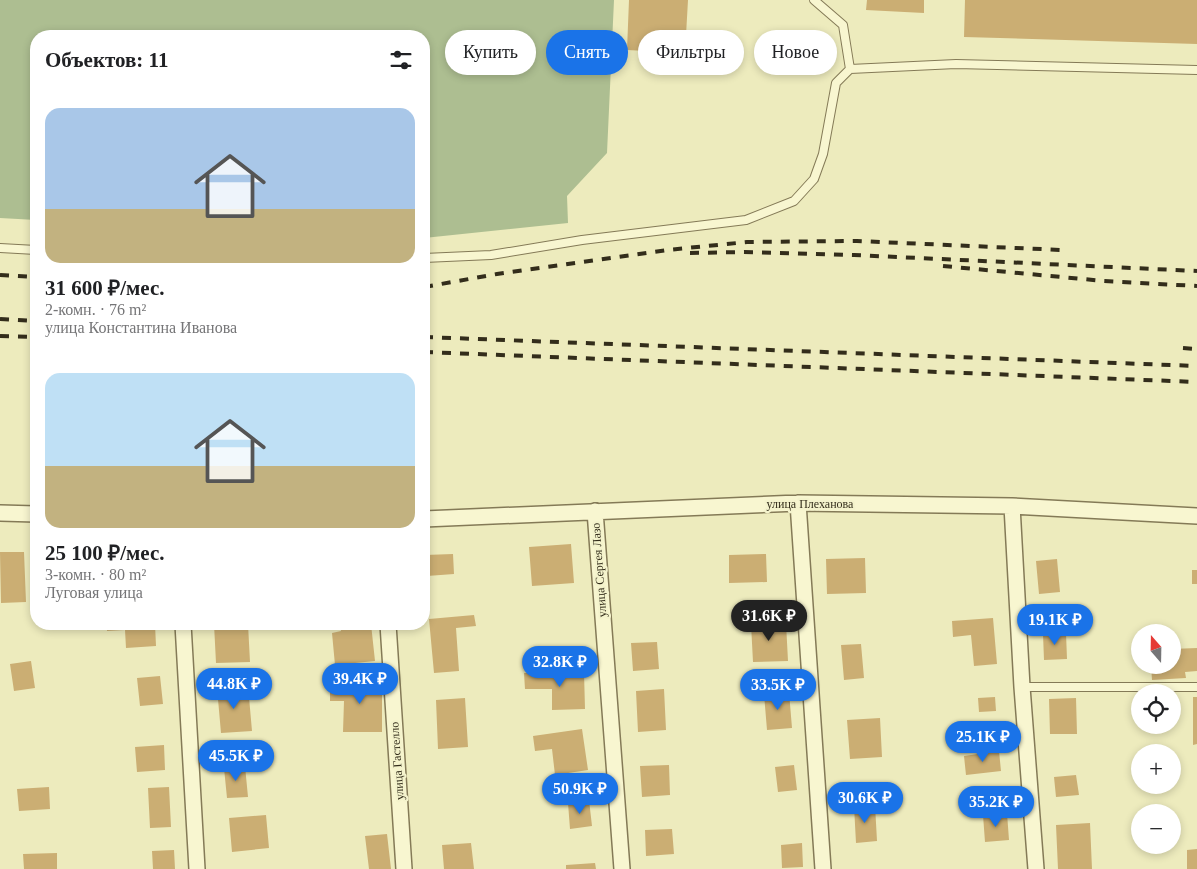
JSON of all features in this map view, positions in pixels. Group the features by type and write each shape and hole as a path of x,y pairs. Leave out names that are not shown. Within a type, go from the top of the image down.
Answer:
{"street":[{"name":"улица Плеханова","path":"430,519 798,503 1012,506 1197,516"},
{"path":"798,503 823,869"},
{"path":"1012,506 1022,687 1036,869"},
{"name":"улица Сергея Лазо","path":"595,511 622,869"},
{"path":"0,513 30,514"},
{"path":"183,630 197,869"},
{"name":"улица Гастелло","path":"388,630 404,869"}],"lane":[{"path":"814,0 843,25 850,69"},
{"path":"430,258 491,255 582,240 746,220 794,202 814,179 823,154 836,83 850,69 956,64 1197,70"},
{"path":"0,248 30,250"},
{"path":"1022,687 1197,687"}],"green space":[{"path":"0,0 614,0 613,30 546,30 546,75 611,75 607,153 567,196 568,223 430,237 430,30 30,30 30,220 0,218"}],"building":[{"path":"629,0 688,0 686,30 638,30 638,51 628,50"},
{"path":"867,0 924,0 924,13 866,10"},
{"path":"965,0 1197,0 1197,44 964,37"},
{"path":"571,544 574,583 532,586 529,547"},
{"path":"0,552 24,552 26,602 1,603"},
{"path":"453,554 454,574 430,576 430,555"},
{"path":"766,554 767,582 729,583 729,555"},
{"path":"865,558 866,593 827,594 826,559"},
{"path":"1057,559 1060,592 1039,594 1036,561"},
{"path":"1192,570 1197,570 1197,584 1192,584"},
{"path":"474,615 476,626 456,628 459,671 434,673 430,619"},
{"path":"993,618 997,664 974,666 971,635 953,637 952,621"},
{"path":"786,623 788,661 753,662 751,624"},
{"path":"125,630 155,630 156,646 126,648"},
{"path":"214,630 248,630 250,662 216,663"},
{"path":"372,630 375,661 335,665 332,633"},
{"path":"1066,633 1067,659 1044,660 1043,634"},
{"path":"657,642 659,669 633,671 631,643"},
{"path":"861,644 864,678 844,680 841,645"},
{"path":"1197,648 1197,671 1185,672 1186,678 1152,680 1152,674 1181,674 1181,649"},
{"path":"31,661 35,688 14,691 10,664"},
{"path":"584,672 585,709 552,710 552,689 525,689 524,673"},
{"path":"160,676 163,704 140,706 137,678"},
{"path":"330,682 382,682 382,732 343,732 344,701 330,701"},
{"path":"248,686 252,731 221,733 217,688"},
{"path":"664,689 666,730 638,732 636,691"},
{"path":"789,692 792,728 767,730 764,694"},
{"path":"995,697 996,711 979,712 978,698"},
{"path":"1193,697 1197,697 1197,744 1193,745"},
{"path":"465,698 468,747 438,749 436,700"},
{"path":"1076,698 1077,734 1050,734 1049,699"},
{"path":"880,718 882,757 850,759 847,720"},
{"path":"582,729 588,770 555,775 552,749 535,751 533,736"},
{"path":"164,745 165,770 137,772 135,747"},
{"path":"999,751 1001,771 966,775 964,756"},
{"path":"669,765 670,795 642,797 640,766"},
{"path":"794,765 797,790 778,792 775,767"},
{"path":"245,766 248,797 227,798 224,768"},
{"path":"1076,775 1079,795 1056,797 1054,777"},
{"path":"49,787 50,809 19,811 17,789"},
{"path":"169,787 171,827 150,828 148,788"},
{"path":"589,800 592,826 570,829 568,803"},
{"path":"875,805 877,841 856,843 854,806"},
{"path":"1007,813 1009,840 985,842 983,815"},
{"path":"266,815 269,848 232,852 229,818"},
{"path":"1090,823 1092,869 1058,869 1056,825"},
{"path":"672,829 674,854 646,856 645,830"},
{"path":"387,834 391,869 369,869 365,836"},
{"path":"471,843 474,869 444,869 442,845"},
{"path":"802,843 803,867 782,868 781,845"},
{"path":"1197,849 1197,869 1187,869 1187,850"},
{"path":"174,850 175,869 153,869 152,851"},
{"path":"57,853 57,869 24,869 23,854"},
{"path":"595,863 596,869 566,869 566,865"}],"railway":[{"path":"430,286 497,274 667,250 747,242 857,241 1062,250"},
{"path":"690,253 744,252 854,255 1197,271"},
{"path":"943,266 1104,281 1197,286"},
{"path":"0,275 30,277"},
{"path":"0,319 30,321"},
{"path":"0,336 30,337"},
{"path":"430,337 1197,366"},
{"path":"1183,348 1197,349"},
{"path":"430,352 1197,382"}]}
